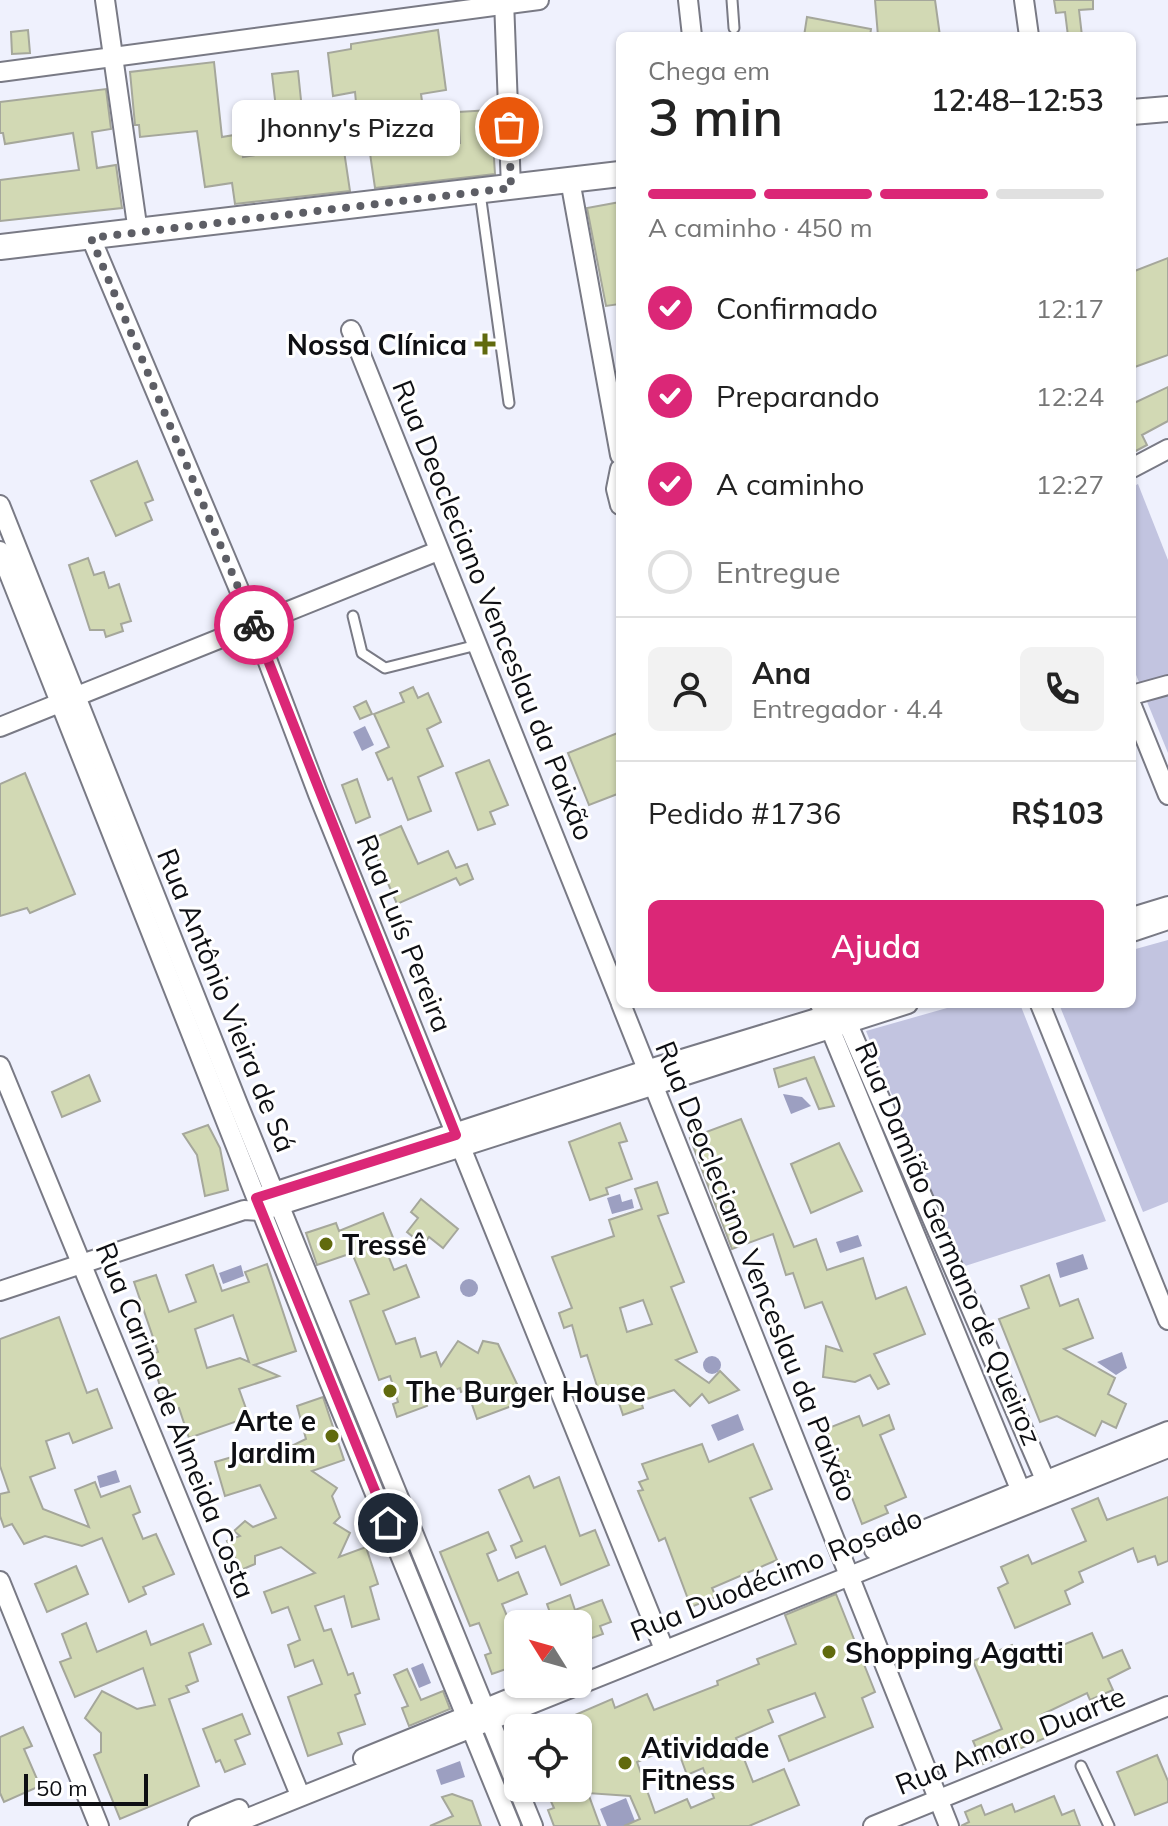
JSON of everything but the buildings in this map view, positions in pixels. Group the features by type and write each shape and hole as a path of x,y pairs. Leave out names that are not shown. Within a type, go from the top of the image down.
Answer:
{"street":[{"path":"105,0 138,232"},
{"path":"0,72 504,2 539,0"},
{"path":"688,0 692,32"},
{"path":"1024,0 1028,32"},
{"path":"504,2 511,188"},
{"path":"1136,112 1168,109"},
{"path":"0,247 480,193 616,174"},
{"path":"570,180 616,433"},
{"name":"Rua Luís Pereira","path":"91,238 254,625 458,1141 662,1644"},
{"name":"Rua Deocleciano Venceslau da Paixão","path":"351,330 616,989"},
{"path":"1136,466 1168,449"},
{"name":"Rua Antônio Vieira de Sá","path":"0,505 68,701 263,1203 478,1718 533,1826"},
{"name":"Rua Antônio Vieira de Sá","path":"0,551 68,701"},
{"path":"0,727 438,551"},
{"path":"1136,694 1168,685"},
{"path":"1136,716 1168,795"},
{"path":"1136,916 1168,906"},
{"path":"1136,931 1168,920"},
{"name":"Rua Deocleciano Venceslau da Paixão","path":"623,1008 949,1826"},
{"path":"0,1291 650,1079 834,1015 881,1008"},
{"path":"1042,1008 1168,1320"},
{"name":"Rua Damião Germano de Queiroz","path":"834,1015 1048,1487"},
{"name":"Rua Damião Germano de Queiroz","path":"834,1015 1023,1497"},
{"name":"Rua Carina de Almeida Costa","path":"0,1066 298,1790"},
{"name":"Rua Duodécimo Rosado","path":"198,1826 298,1790 1048,1487 1168,1431"},
{"name":"Rua Duodécimo Rosado","path":"1048,1487 1168,1448"},
{"path":"0,1581 99,1826"},
{"name":"Rua Duodécimo Rosado","path":"592,1666 662,1644"},
{"name":"Rua Duodécimo Rosado","path":"478,1718 517,1698"},
{"name":"Rua Amaro Duarte","path":"873,1826 1168,1706"},
{"name":"Rua Antônio Vieira de Sá","path":"478,1718 511,1826"},
{"name":"Rua Duodécimo Rosado","path":"228,1826 298,1790"}],"lane":[{"path":"732,0 734,28"},
{"path":"480,193 509,403"},
{"path":"353,616 362,653 385,668 477,645"},
{"path":"1081,1766 1109,1826"}],"shaded area":[{"path":"1136,485 1168,560 1168,753 1136,675"},
{"path":"365,726 374,745 362,751 353,732"},
{"path":"1168,940 1168,1202 1143,1212 1061,1008 1136,1008 1136,949"},
{"path":"947,1008 1022,1008 1106,1221 962,1267 866,1031"},
{"path":"783,1094 802,1097 811,1106 791,1114"},
{"path":"620,1194 622,1202 632,1199 634,1208 612,1214 607,1198"},
{"path":"858,1235 862,1246 840,1253 836,1242"},
{"path":"1083,1254 1088,1269 1060,1278 1056,1263"},
{"path":"241,1265 244,1276 223,1284 219,1273"},
{"path":"469,1279 478,1288 469,1297 460,1288"},
{"path":"1122,1352 1127,1368 1116,1375 1097,1362"},
{"path":"712,1356 721,1365 712,1374 703,1365"},
{"path":"738,1414 744,1430 718,1441 711,1425"},
{"path":"116,1470 120,1482 100,1488 97,1476"},
{"path":"423,1663 431,1683 419,1688 411,1668"},
{"path":"460,1761 465,1777 441,1785 436,1770"},
{"path":"626,1798 637,1826 607,1826 600,1809"}],"way so far":[{"path":"254,625 91,238 511,188 509,127"}],"place":[{"name":"Jhonny's Pizza","path":"509,127"},
{"name":"Nossa Clínica","path":"485,344"},
{"name":"Tressê","path":"326,1244"},
{"name":"The Burger House","path":"390,1391"},
{"name":"Arte e Jardim","path":"332,1436"},
{"name":"Shopping Agatti","path":"829,1652"},
{"name":"Atividade Fitness","path":"625,1763"}],"route":[{"path":"254,625 318,794 456,1135 256,1198 388,1523"}]}
